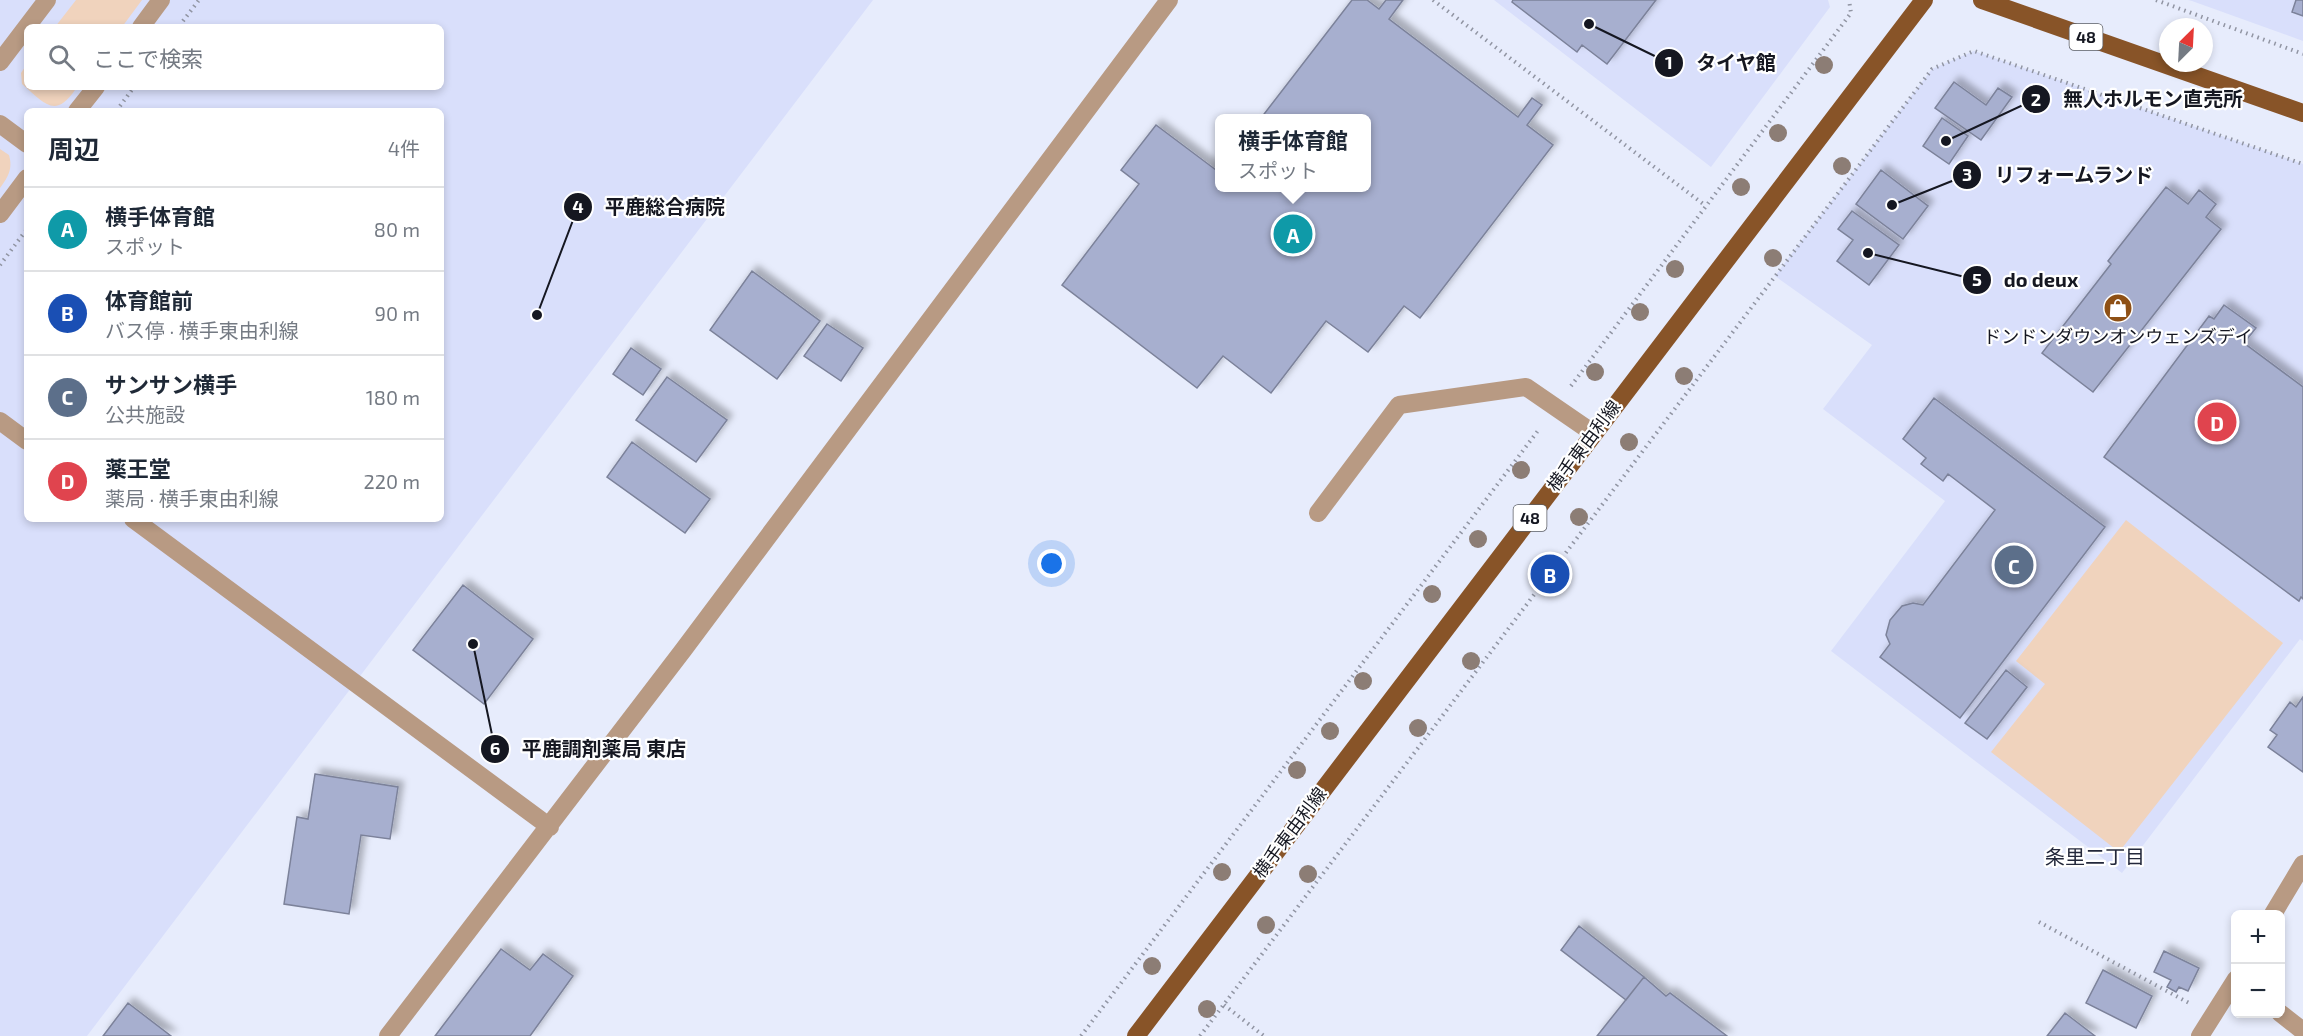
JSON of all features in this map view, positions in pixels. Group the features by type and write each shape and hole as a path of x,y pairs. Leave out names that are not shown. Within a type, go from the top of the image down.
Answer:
{"main road":[{"name":"横手東由利線","path":"1136,1036 1924,0"},
{"name":"48","path":"1982,0 2303,113"}],"street":[{"path":"28,24 46,0"},
{"path":"143,24 161,0"},
{"path":"388,1036 550,827 1169,0"},
{"path":"0,62 24,30"},
{"path":"79,108 94,90"},
{"path":"0,124 24,142"},
{"path":"0,214 24,182"},
{"path":"1318,513 1399,405 1526,387 1593,434"},
{"path":"0,421 24,439"},
{"path":"137,522 550,827"},
{"path":"2276,910 2303,864"},
{"path":"2200,1036 2231,986"},
{"path":"2285,1017 2303,1030"}],"path":[{"path":"181,24 199,0"},
{"path":"1433,0 1706,206"},
{"path":"1081,1036 1851,13 1849,0"},
{"path":"2156,0 2303,54"},
{"path":"1200,1036 1932,69 1974,51 2303,164"},
{"path":"118,108 132,90"},
{"path":"0,265 24,233"},
{"path":"2039,922 2213,1017"},
{"path":"1224,1005 1264,1036"}],"shaded area":[{"path":"0,0 873,0 87,1036 0,1036"},
{"path":"76,0 142,0 124,24 57,24"},
{"path":"1494,0 1828,0 1830,7 1711,167"},
{"path":"2188,0 2303,0 2303,41 2192,1"},
{"path":"1974,51 2303,164 2303,641 2300,639 2122,873 1831,651 1945,501 1823,409 1872,345 1775,276 1932,69"},
{"path":"24,68 24,86 22,84 21,73"},
{"path":"29,90 75,90 61,104 55,106 43,102"},
{"path":"0,149 9,155 10,169 0,188"},
{"path":"2126,520 2283,643 2119,852 1991,752 2045,684 2016,661"}],"building":[{"path":"1352,0 1367,0 1379,9 1386,0 1403,0 1389,19 1518,117 1532,98 1542,105 1527,125 1553,145 1420,318 1404,306 1368,352 1326,321 1271,393 1223,356 1197,388 1062,285 1139,184 1121,170 1156,125 1215,169 1215,192 1371,192 1371,114 1264,114"},
{"path":"1513,0 1656,0 1607,64 1582,45 1577,52 1512,2"},
{"path":"2296,0 2303,0 2303,16 2292,12"},
{"path":"1954,82 1986,105 1998,88 2012,97 1981,140 1935,108"},
{"path":"1942,118 1968,136 1949,164 1923,146"},
{"path":"1881,170 1928,206 1903,239 1856,204"},
{"name":"ドンドンダウンオンウェンズデイ","path":"2166,187 2188,204 2199,190 2216,204 2206,217 2221,229 2093,392 2042,353 2111,264 2108,261"},
{"path":"1852,211 1899,245 1869,285 1837,261 1853,240 1838,229"},
{"path":"752,271 820,321 777,379 710,330"},
{"path":"2224,305 2256,328 2244,343 2303,387 2303,599 2301,597 2299,601 2104,457 2209,316 2214,319"},
{"path":"827,324 863,348 841,381 804,356"},
{"path":"631,348 661,369 643,395 613,374"},
{"path":"667,377 727,420 696,462 636,420"},
{"path":"1934,398 2105,527 1960,718 1880,657 1890,644 1886,635 1890,620 1902,606 1913,603 1923,605 1995,510 1948,474 1943,481 1921,464 1926,458 1903,439"},
{"path":"632,442 710,499 685,533 607,477"},
{"path":"463,585 533,639 484,704 413,650"},
{"path":"2006,670 2027,687 1987,739 1965,723"},
{"path":"2303,697 2303,772 2268,747 2277,735 2270,730 2290,702 2296,707"},
{"path":"315,774 398,787 390,839 361,835 349,914 284,904 297,817 308,819"},
{"path":"1579,926 1644,977 1626,1000 1561,950"},
{"path":"501,949 530,970 543,954 573,976 530,1036 435,1036"},
{"path":"2164,951 2199,968 2188,991 2179,987 2176,992 2167,987 2171,980 2154,972"},
{"path":"2103,970 2152,996 2136,1028 2086,1003"},
{"path":"1644,977 1666,996 1670,993 1727,1036 1597,1036"},
{"path":"128,1003 171,1036 103,1036"},
{"path":"2065,1013 2095,1036 2047,1036"}],"place":[{"name":"タイヤ館","path":"1589,24"},
{"name":"無人ホルモン直売所","path":"1946,141"},
{"name":"リフォームランド","path":"1892,205"},
{"name":"横手体育館","path":"1293,234"},
{"name":"do deux","path":"1868,253"},
{"name":"ドンドンダウンオンウェンズデイ","path":"2118,308"},
{"name":"平鹿総合病院","path":"537,315"},
{"name":"薬王堂","path":"2217,422"},
{"name":"サンサン横手","path":"2014,565"},
{"name":"体育館前","path":"1550,574"},
{"name":"平鹿調剤薬局 東店","path":"473,644"}],"district":[{"name":"条里二丁目","path":"2095,857"}]}
